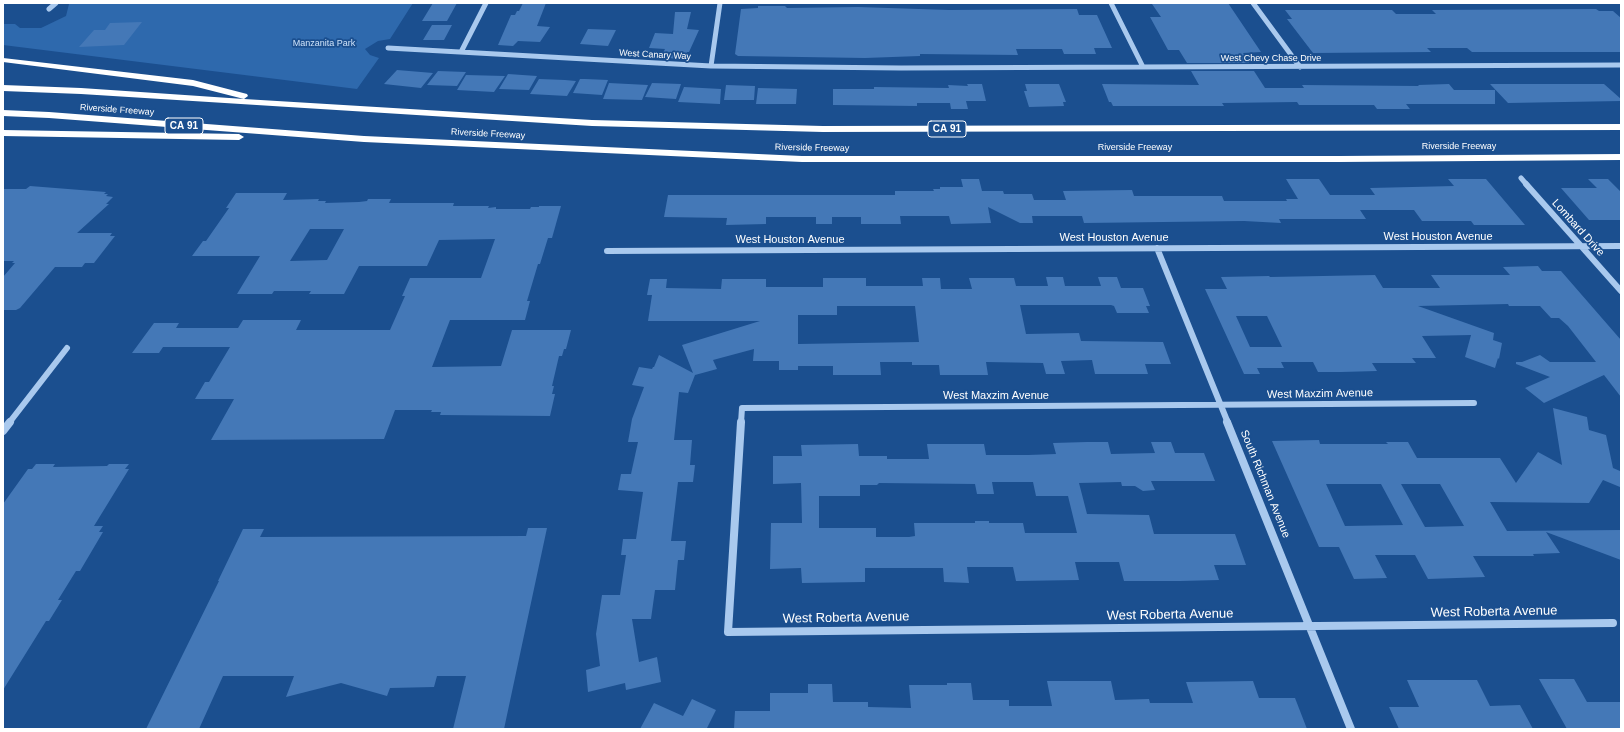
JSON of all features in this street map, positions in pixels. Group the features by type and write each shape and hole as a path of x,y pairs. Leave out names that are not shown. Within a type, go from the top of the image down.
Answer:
{"highway":[{"path":"3,60 193,83 274,103"},
{"name":"Riverside Freeway","path":"3,88 80,91 592,123 822,129 1621,127"},
{"name":"Riverside Freeway","path":"3,113 48,115 364,139 802,159 1346,159 1621,157"},
{"path":"3,133 364,139"}],"street":[{"path":"49,9 56,3"},
{"path":"461,52 486,3"},
{"path":"712,66 720,3"},
{"path":"1111,3 1143,67"},
{"path":"1253,3 1300,67"},
{"name":"West Canary Way","path":"388,48 712,66 922,68"},
{"name":"West Chevy Chase Drive","path":"922,68 1621,65"},
{"name":"Lombard Drive","path":"1521,178 1621,291"},
{"name":"West Houston Avenue","path":"607,251 1621,246"},
{"name":"South Richman Avenue","path":"1157,248 1351,729"},
{"path":"3,431 67,348"},
{"name":"West Maxzim Avenue","path":"728,632 742,408 1221,406 1474,403"},
{"name":"West Roberta Avenue","path":"728,632 1613,623"}],"green space":[{"name":"Manzanita Park","path":"413,3 390,39 378,41 365,49 370,55 379,58 357,89 3,45 3,24 15,24 20,28 41,28 66,16 69,4"}],"building":[{"path":"433,3 457,3 447,21 422,21"},
{"path":"523,3 546,3 537,26 550,27 540,42 518,41 513,46 498,45 511,15 515,15 517,11 519,11"},
{"path":"1155,3 1228,3 1261,52 1243,53 1249,63 1187,63 1179,50 1168,50 1150,17 1161,17 1152,4 1156,4"},
{"path":"758,6 785,6 787,8 858,7 949,10 1077,9 1079,15 1097,15 1112,48 1094,48 1096,54 1064,54 1062,49 1016,49 1018,55 920,54 920,56 865,58 738,56 735,54 741,9 758,8"},
{"path":"1596,9 1599,11 1613,11 1621,18 1621,52 1472,52 1467,48 1427,48 1431,52 1313,53 1287,19 1292,19 1285,10 1392,10 1396,14 1436,14 1432,10"},
{"path":"675,12 691,12 687,29 699,30 689,52 687,52 686,55 682,54 681,60 670,58 670,54 663,53 665,49 649,48 655,33 673,34"},
{"path":"142,22 124,45 79,47 94,30 105,30 110,23"},
{"path":"432,25 452,25 444,40 423,40"},
{"path":"588,29 616,30 608,46 580,44"},
{"path":"397,70 433,73 421,88 384,84"},
{"path":"438,71 466,72 457,86 427,85"},
{"path":"1191,71 1254,71 1265,88 1304,88 1302,85 1419,86 1418,85 1449,84 1454,90 1495,90 1495,104 1406,104 1410,109 1377,109 1374,105 1299,105 1297,102 1222,103 1224,106 1113,106 1111,102 1109,102 1102,84 1199,85"},
{"path":"508,74 537,76 529,90 499,89"},
{"path":"466,75 505,76 494,92 457,90"},
{"path":"539,79 576,81 567,96 530,94"},
{"path":"580,79 608,80 602,95 573,93"},
{"path":"609,83 648,85 642,100 603,99"},
{"path":"652,83 681,84 676,99 645,97"},
{"path":"967,84 982,84 986,101 966,101 968,109 951,109 950,103 917,103 917,106 833,105 833,89 874,89 874,87 949,88 948,85 968,86"},
{"path":"1025,84 1059,84 1066,102 1063,102 1064,106 1029,107 1024,91 1027,91"},
{"path":"1490,84 1604,84 1621,99 1621,101 1508,103"},
{"path":"726,85 755,86 754,100 724,100"},
{"path":"684,87 721,89 720,104 678,102"},
{"path":"758,88 797,89 796,104 756,104"},
{"path":"961,179 979,179 982,191 1003,191 1004,194 1032,194 1034,200 1066,200 1063,191 1132,190 1134,196 1222,196 1224,201 1287,201 1286,199 1298,199 1286,179 1319,179 1330,195 1375,195 1370,188 1454,186 1448,179 1486,179 1525,225 1474,225 1471,221 1422,221 1414,210 1360,210 1366,219 1279,219 1281,223 1244,221 1084,223 1082,216 1032,216 1033,223 1020,223 988,207 991,223 951,224 949,216 900,216 901,224 861,224 861,217 832,217 832,224 816,224 816,217 766,217 766,224 726,225 727,218 664,217 668,195 895,195 895,191 934,191 933,189 940,189 940,187 963,187"},
{"path":"1588,179 1608,179 1621,192 1621,220 1589,220 1561,188 1597,188"},
{"path":"30,186 106,192 104,194 108,194 106,196 113,197 106,204 109,204 77,233 112,233 110,236 115,236 94,263 85,263 82,267 55,267 20,308 16,310 3,310 3,277 15,263 12,263 14,261 3,261 3,189 26,189"},
{"path":"236,193 287,193 283,200 319,199 318,201 326,201 325,203 359,202 367,201 368,199 391,199 389,203 454,203 453,206 489,206 488,208 496,207 496,209 530,209 531,207 539,206 561,206 552,238 548,238 540,264 538,264 527,301 530,301 525,320 450,320 432,367 501,366 512,330 571,330 566,349 564,349 562,356 559,356 552,386 554,386 552,394 555,394 550,416 440,415 441,412 431,412 432,410 395,410 384,439 211,440 234,399 195,399 205,382 209,382 230,347 163,347 159,353 132,353 154,323 179,323 176,328 238,328 243,320 301,320 296,330 390,330 405,296 402,296 410,278 481,278 495,239 439,240 427,266 359,266 344,294 309,294 311,291 274,291 272,294 237,294 260,256 192,256 203,241 206,241 229,208 226,208","holes":["310,229 344,229 327,260 290,261"]},
{"path":"1538,266 1542,271 1561,271 1621,340 1621,397 1604,375 1544,403 1525,388 1550,377 1516,364 1516,362 1522,362 1540,355 1550,362 1596,362 1568,326 1559,318 1551,318 1540,306 1509,306 1508,304 1418,306 1494,333 1493,340 1502,343 1499,359 1498,358 1495,368 1465,357 1471,335 1422,336 1436,358 1412,358 1416,363 1372,363 1377,371 1341,372 1318,372 1313,362 1281,362 1284,368 1257,368 1260,374 1244,374 1205,289 1227,289 1221,277 1375,275 1383,288 1440,288 1431,275 1510,275 1503,267","holes":["1236,316 1267,316 1282,347 1250,347"]},
{"path":"1046,277 1063,277 1065,286 1101,286 1098,277 1117,277 1121,288 1143,288 1150,306 1146,306 1149,313 1117,313 1114,306 1111,305 1020,305 1026,334 1079,333 1081,341 1163,342 1171,364 1145,364 1148,374 1095,374 1092,360 1061,361 1065,374 1046,374 1043,363 986,362 988,375 940,375 939,365 912,365 912,362 880,362 881,375 833,375 833,366 798,366 798,370 779,370 779,361 753,361 754,349 713,360 717,369 695,375 688,393 679,392 674,440 692,440 690,465 695,465 693,482 678,482 671,541 686,541 684,560 678,560 675,590 655,590 651,619 632,619 639,662 657,657 661,682 626,690 625,683 588,692 586,670 600,666 596,634 602,595 620,595 626,555 621,555 623,539 636,539 643,492 618,490 621,474 631,474 638,442 628,442 632,419 644,387 632,385 639,367 652,369 659,355 693,373 682,345 760,321 648,321 652,295 647,295 650,279 667,279 666,288 721,289 722,279 766,279 766,287 823,287 823,278 866,278 866,286 923,286 922,278 940,278 941,289 972,289 969,278 1014,278 1016,286 1048,286","holes":["837,306 915,306 919,342 798,344 798,315 837,315"]},
{"path":"1553,408 1587,417 1589,430 1606,435 1613,468 1620,471 1620,487 1603,480 1589,503 1490,502 1507,531 1621,530 1621,560 1546,532 1560,553 1533,554 1534,556 1473,556 1485,577 1428,579 1415,555 1375,555 1387,578 1354,579 1339,547 1319,547 1272,441 1319,440 1320,444 1388,444 1386,442 1408,442 1417,458 1500,458 1516,483 1538,452 1562,465","holes":["1326,484 1381,484 1403,525 1345,526","1401,484 1440,484 1464,526 1425,527"]},
{"path":"1108,442 1111,454 1155,453 1151,442 1171,442 1175,453 1204,453 1215,481 1151,481 1155,490 1143,491 1135,486 1122,486 1121,482 1079,483 1087,514 1149,515 1154,534 1235,534 1246,565 1214,565 1219,580 1180,581 1124,581 1119,562 1075,562 1079,580 1016,581 1013,567 967,567 969,583 944,582 943,568 865,568 865,582 802,583 801,568 770,569 771,523 802,523 801,483 773,484 773,456 802,456 801,445 858,444 859,456 887,456 887,459 929,459 927,444 984,444 986,455 1056,454 1053,443","holes":["992,482 1033,482 1036,496 1068,496 1077,533 1025,533 1023,523 989,523 989,521 975,521 975,523 914,523 915,536 909,537 876,537 876,528 819,528 819,496 860,496 860,485 877,485 879,483 975,484 977,494 994,494"]},
{"path":"36,464 55,464 53,467 129,464 125,469 129,469 94,526 103,526 99,532 103,532 80,571 76,571 58,600 62,600 49,621 46,621 3,690 3,504 28,469 32,469"},
{"path":"528,528 547,528 504,729 453,729 466,676 437,676 434,687 390,688 387,696 341,683 286,697 294,676 223,676 199,729 146,729 243,529 264,529 260,537 526,536"},
{"path":"1539,679 1574,679 1587,702 1621,702 1621,729 1567,729"},
{"path":"1407,680 1477,680 1490,706 1520,705 1533,729 1399,729 1389,707 1419,707"},
{"path":"1047,681 1111,681 1115,700 1149,699 1150,703 1193,703 1186,682 1253,681 1259,698 1295,698 1307,729 734,729 735,711 770,711 770,693 808,693 808,684 832,684 833,702 868,702 868,707 911,708 909,685 947,685 947,683 971,683 973,700 1009,700 1009,706 1052,706"},
{"path":"692,699 716,710 707,728 710,729 640,729 654,703 683,716"}]}
